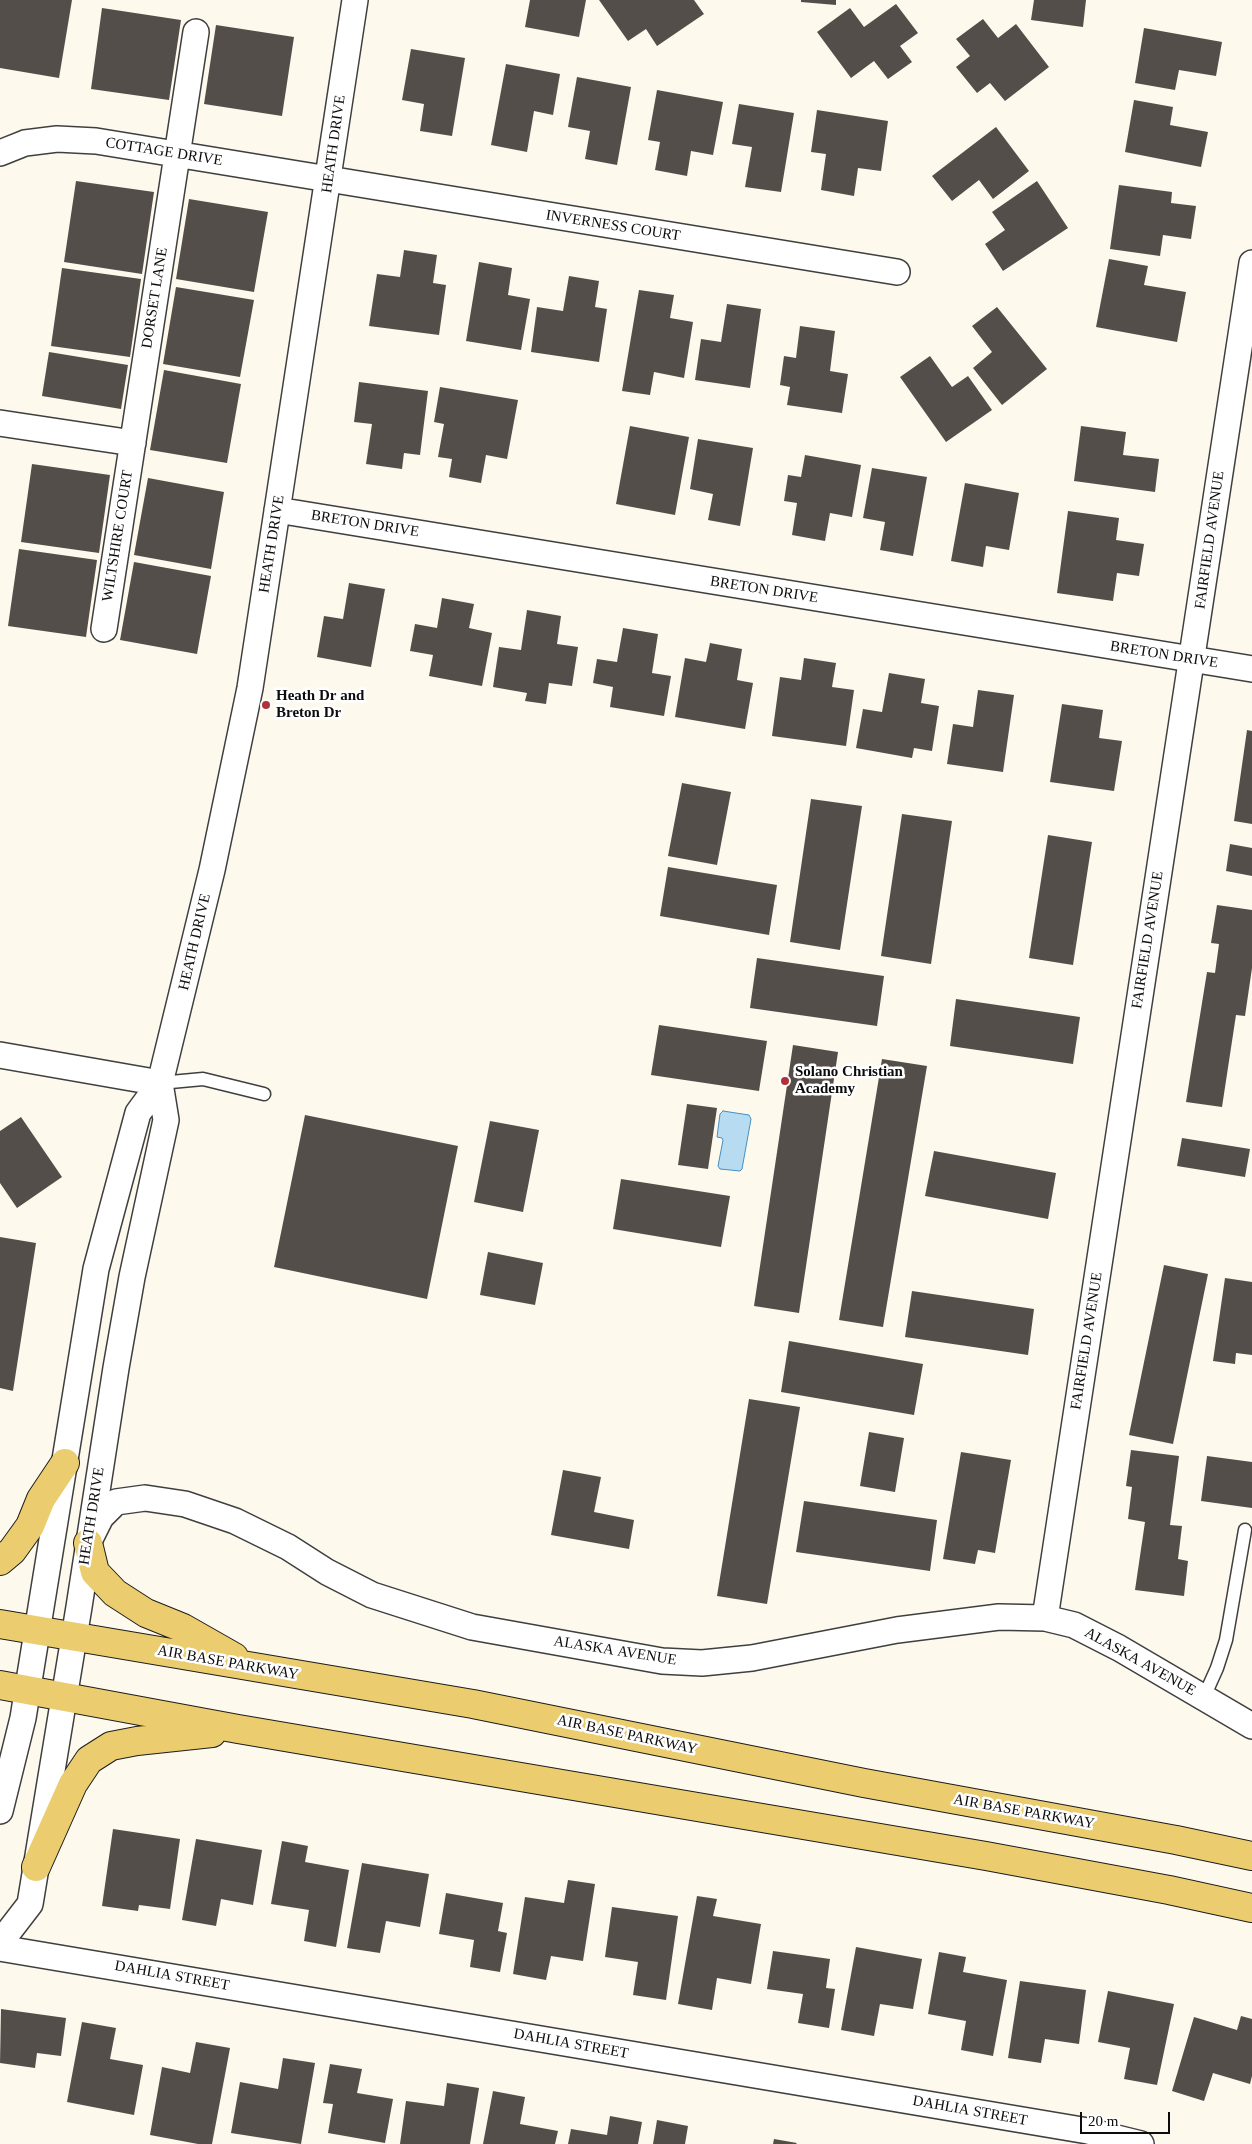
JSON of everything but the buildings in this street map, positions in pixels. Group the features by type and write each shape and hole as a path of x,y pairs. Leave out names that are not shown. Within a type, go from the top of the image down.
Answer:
{"main road":[{"path":"0,1561 12,1551 30,1526 41,1499 65,1463"},
{"path":"88,1543 95,1572 115,1593 146,1613 183,1628 250,1667"},
{"name":"AIR BASE PARKWAY","path":"0,1624 473,1704 864,1783 1176,1840 1252,1856"},
{"path":"0,1685 238,1729 976,1854 1169,1890 1252,1908"},
{"path":"36,1867 73,1784 89,1760 111,1746 137,1741 238,1729"}],"street":[{"name":"HEATH DRIVE","path":"0,1811 23,1718 96,1270 138,1114 160,1082 212,870 250,688 355,0"},
{"name":"DORSET LANE","path":"133,443 196,32"},
{"name":"COTTAGE DRIVE","path":"0,153 25,143 57,140 96,140 328,178"},
{"name":"INVERNESS COURT","path":"328,178 897,272"},
{"name":"FAIRFIELD AVENUE","path":"1046,1618 1252,263"},
{"path":"0,423 133,443"},
{"name":"WILTSHIRE COURT","path":"104,629 133,443"},
{"name":"BRETON DRIVE","path":"277,510 1252,669"},
{"path":"0,1055 160,1082"},
{"name":"HEATH DRIVE","path":"0,1943 30,1904 130,1286 166,1120 160,1082"},
{"name":"ALASKA AVENUE","path":"88,1543 101,1517 116,1502 145,1498 185,1504 235,1520 288,1547 327,1572 372,1595 414,1609 472,1628 662,1661 702,1663 752,1658 897,1630 999,1617 1046,1618 1074,1626 1119,1648 1252,1726"},
{"name":"DAHLIA STREET","path":"0,1948 1088,2131 1141,2144"}],"lane":[{"path":"160,1082 203,1079 264,1094"},
{"path":"1204,1697 1217,1668 1226,1640 1245,1530"}],"water":[{"path":"723,1111 749,1115 751,1119 742,1169 740,1171 720,1169 718,1166 723,1140 717,1137 720,1114"}],"place":[{"name":"Heath Dr and Breton Dr","path":"266,705"},
{"name":"Solano Christian Academy","path":"785,1081"}]}
